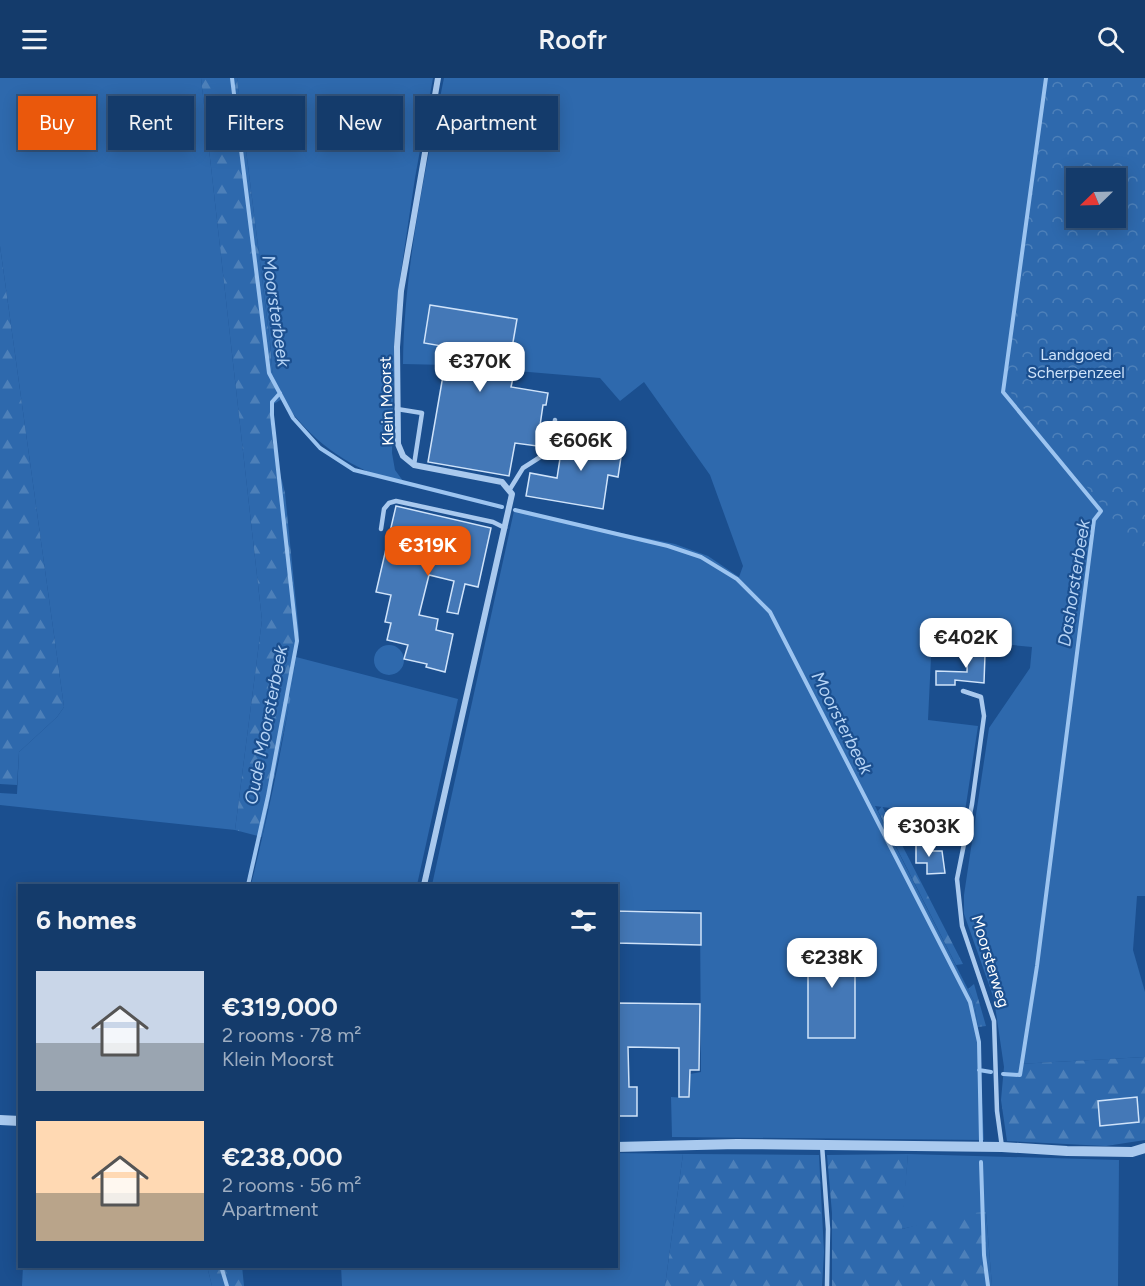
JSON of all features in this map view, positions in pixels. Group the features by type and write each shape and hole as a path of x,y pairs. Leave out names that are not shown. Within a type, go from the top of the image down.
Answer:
{"street":[{"name":"Klein Moorst","path":"414,465 403,456 398,444 397,347 401,291 438,78"},
{"path":"414,465 502,482 510,489 512,498 424,884"},
{"path":"0,1119 18,1121"},
{"path":"618,1147 737,1144 1002,1147 1132,1152 1145,1148"}],"lane":[{"path":"397,409 422,413 414,465"},
{"path":"510,489 523,468 544,454 552,444 555,420"},
{"path":"381,529 384,509 388,503 396,501 493,522 505,528"},
{"name":"Moorsterweg","path":"963,691 981,697 984,716 972,804 957,879 962,926 994,1021 997,1111 1002,1147"},
{"path":"822,1145 828,1229 827,1286"}],"green space":[{"path":"0,78 201,78 206,122 206,150 209,150 262,620 235,830 0,805 0,793 17,794 19,752 57,717 64,707 0,246"},
{"path":"201,78 237,78 239,96 206,96 206,122"},
{"path":"237,78 433,78 430,96 415,96 415,150 420,150 399,285 395,327 392,453 395,470 406,485 358,467 330,450 294,415 275,384 246,150 305,150 305,96 239,96"},
{"path":"444,78 1052,78 1024,273 1145,545 1145,896 1137,896 1133,950 1145,992 1145,1057 1019,1064 1018,1067 1004,1067 994,999 964,914 964,895 989,728 1030,668 1032,647 932,637 928,720 978,726 964,818 875,806 974,1001 978,1027 984,1140 672,1137 671,1097 690,1098 690,1074 701,1072 700,910 618,910 618,884 432,884 514,511 675,544 708,556 739,577 743,566 710,475 644,382 620,401 600,378 448,365 403,364 411,256 430,150 558,150 558,96 440,96"},
{"name":"Landgoed Scherpenzeel","path":"1046,78 1145,78 1145,556 1003,383"},
{"path":"209,150 246,150 273,371 282,399 272,405 270,412 273,445 285,493 299,633 291,696 262,837 235,830 262,620"},
{"path":"0,246 64,707 57,717 19,752 17,785 0,784"},
{"path":"389,645 400,649 404,660 400,671 389,675 378,671 374,660 378,649"},
{"path":"296,657 458,699 417,884 251,884 287,715"},
{"path":"882,806 963,964 956,965 878,811"},
{"path":"974,984 986,1026 978,1027 974,1001 968,989"},
{"path":"1145,1057 1145,1140 1106,1146 1007,1141 1001,1100 1004,1067 1018,1067 1018,1064"},
{"path":"618,1153 683,1154 665,1286 342,1286 341,1268 618,1268"},
{"path":"683,1154 819,1155 824,1252 822,1286 665,1286"},
{"path":"908,1154 1119,1160 1118,1286 992,1286 986,1212 901,1229"},
{"path":"908,1154 902,1229 959,1214 986,1212 992,1286 832,1286 832,1213 827,1155"},
{"path":"23,1268 208,1268 212,1286 22,1286"},
{"path":"208,1268 242,1268 244,1286 212,1286"}],"building":[{"path":"430,305 517,319 507,377 513,378 511,387 548,393 546,405 543,405 537,446 515,443 509,476 428,462 448,347 424,343"},
{"path":"590,431 624,437 618,477 608,475 603,509 526,496 530,473 557,478 563,439 588,442"},
{"path":"396,506 491,528 478,587 465,584 458,614 447,612 454,581 429,575 419,615 438,619 436,630 453,634 445,672 426,667 427,664 404,659 408,645 387,640 391,623 385,622 391,595 376,592"},
{"path":"968,643 979,643 979,654 985,654 984,683 955,680 955,685 936,685 936,671 967,672"},
{"path":"916,839 928,839 928,851 942,851 945,873 927,874 927,863 916,863"},
{"path":"618,911 701,913 701,945 618,943"},
{"path":"808,940 855,940 855,1038 808,1038"},
{"path":"618,1003 700,1004 699,1070 690,1070 689,1097 679,1097 679,1048 628,1047 629,1087 637,1087 637,1116 618,1116"},
{"path":"1137,1097 1139,1122 1100,1126 1098,1101"}],"waterway":[{"name":"Moorsterbeek","path":"232,78 269,373 293,418 320,448 354,470 502,507"},
{"name":"Dashorsterbeek","path":"1003,1074 1020,1075 1037,966 1094,520 1101,511 1003,392 1046,78"},
{"name":"Oude Moorsterbeek","path":"248,884 268,796 297,641 272,415 272,402 280,393"},
{"name":"Moorsterbeek","path":"515,510 668,546 701,557 737,579 770,612 970,1002 979,1042 981,1142"},
{"name":"Dashorsterbeek","path":"979,1070 991,1072"},
{"name":"Moorsterbeek","path":"981,1162 984,1255 988,1286"},
{"name":"Oude Moorsterbeek","path":"222,1268 227,1286"}]}
